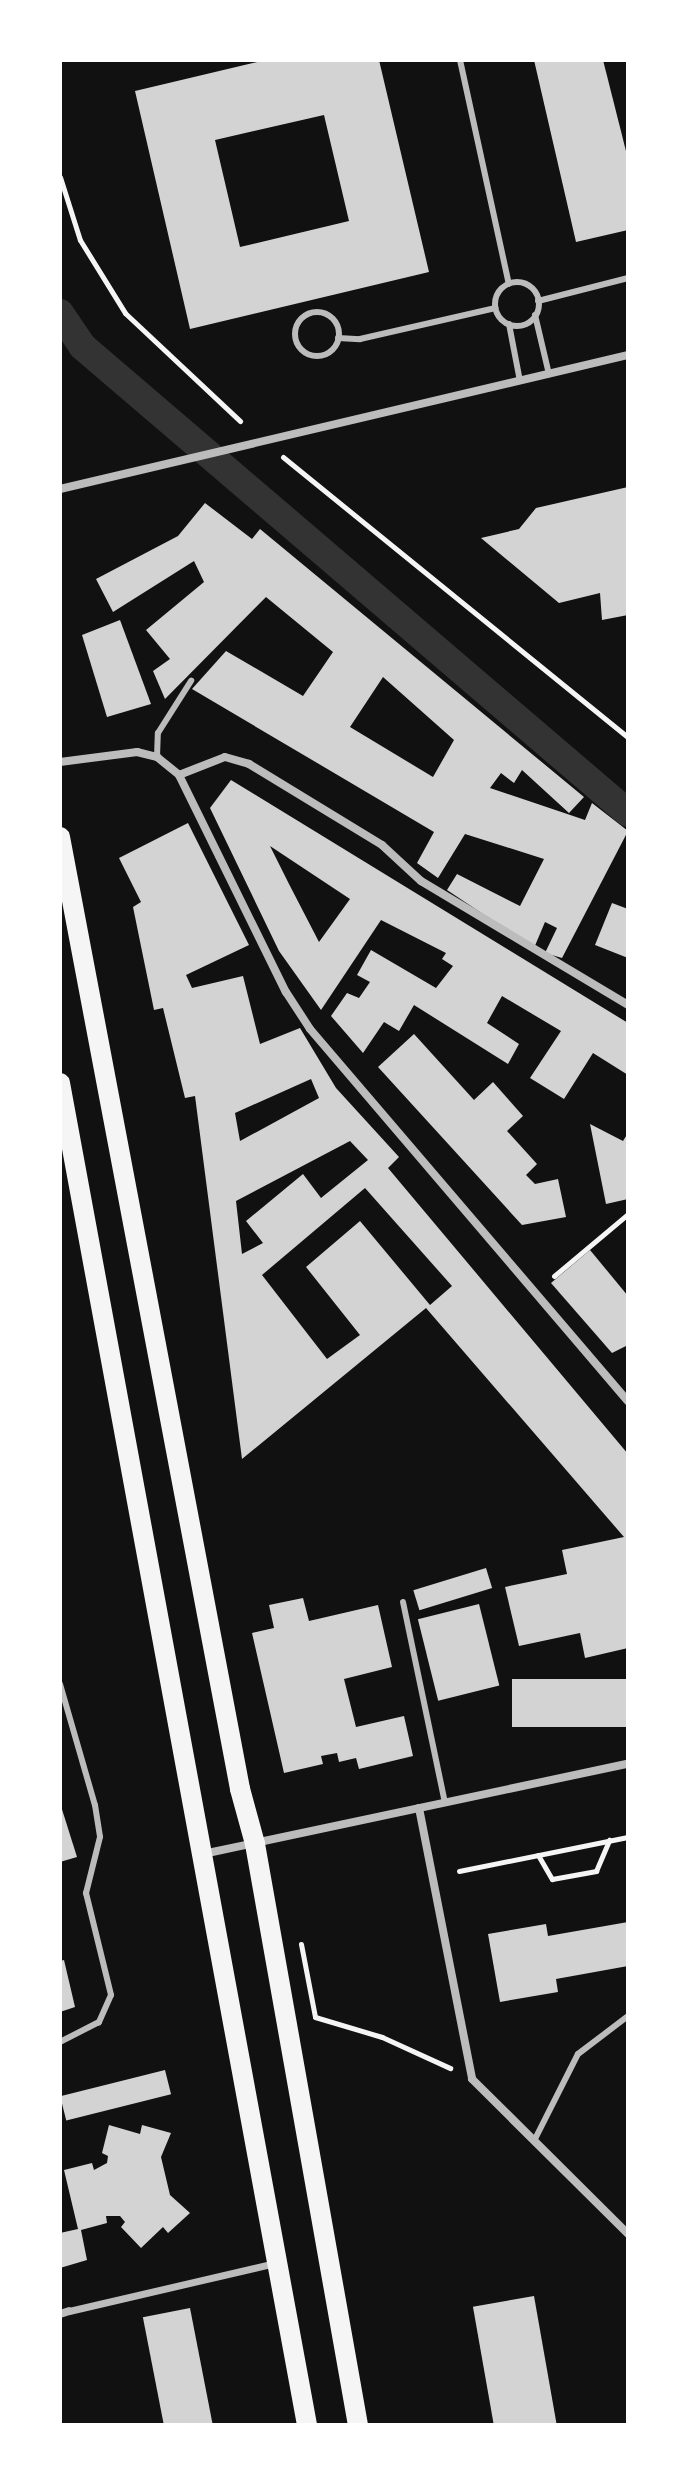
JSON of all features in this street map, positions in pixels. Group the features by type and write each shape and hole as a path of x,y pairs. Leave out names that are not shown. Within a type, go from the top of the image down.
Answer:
{"main road":[{"path":"60,837 240,1789 255,1844 358,2425"},
{"path":"60,1083 307,2425"}],"street":[{"path":"60,489 628,355"},
{"path":"60,762 120,751 157,757 179,775 286,992 310,1029 628,1401"},
{"path":"179,775 225,757 249,764 382,845 421,881 628,1005"},
{"path":"202,1855 628,1764"},
{"path":"419,1808 472,2079 628,2234"},
{"path":"64,2312 275,2263"}],"lane":[{"path":"460,60 509,284"},
{"path":"538,301 628,278"},
{"path":"495,308 499,291 509,284 527,285 538,301 535,315 549,374"},
{"path":"495,308 509,324 520,381"},
{"path":"338,338 360,339 495,308"},
{"path":"320,313 336,325 338,338 331,351 317,356 302,352 295,331 301,319 320,313"},
{"path":"509,324 524,324 535,315"},
{"path":"157,757 158,733 191,681"},
{"path":"403,1602 445,1803"},
{"path":"60,1684 95,1805 100,1837 86,1893 111,1995 99,2022 60,2042"},
{"path":"534,2141 578,2054 628,2016"}],"path":[{"path":"60,177 80,240 125,313 240,421"},
{"path":"283,457 628,737"},
{"path":"554,1276 628,1214"},
{"path":"459,1871 628,1837"},
{"path":"538,1855 552,1879 596,1871 609,1840"},
{"path":"301,1944 315,2017 382,2037 450,2068"}],"building":[{"path":"266,60 379,60 429,272 190,329 135,91","holes":["324,115 349,221 240,247 215,140"]},
{"path":"534,60 603,60 628,159 628,230 576,242"},
{"path":"628,487 628,615 602,620 600,593 559,603 481,538 519,529 536,508"},
{"path":"205,503 252,539 260,529 584,797 569,813 522,770 514,783 501,773 490,788 585,820 592,803 628,831 562,958 545,953 557,928 545,922 534,948 447,890 457,874 520,906 544,859 465,834 438,878 417,863 434,832 192,689 226,651 303,696 333,652 266,597 165,699 153,671 170,659 146,630 204,582 194,561 113,612 96,579 178,536","holes":["383,677 454,740 433,777 350,727"]},
{"path":"120,620 151,704 107,717 82,635"},
{"path":"231,780 628,1023 628,1075 593,1053 564,1099 530,1078 561,1031 502,996 487,1023 519,1044 508,1064 414,1005 399,1031 384,1022 363,1053 331,1016 347,993 359,998 370,982 357,975 371,950 436,988 453,966 442,959 446,953 381,920 321,1010 279,951 210,808","holes":["270,846 350,899 319,942"]},
{"path":"188,823 249,945 186,975 192,988 243,976 260,1044 300,1028 336,1088 399,1157 388,1168 628,1454 628,1648 585,1658 580,1633 519,1646 505,1587 567,1574 562,1550 624,1537 426,1308 242,1459 195,1096 185,1098 163,1008 154,1010 133,907 141,902 119,858","holes":["311,1079 319,1098 240,1141 235,1113","350,1141 368,1160 321,1198 303,1174 246,1221 263,1243 242,1254 236,1201","365,1188 452,1286 430,1305 360,1221 306,1267 360,1335 327,1359 262,1275"]},
{"path":"612,903 628,909 628,958 595,945"},
{"path":"414,1034 474,1100 493,1082 523,1116 507,1131 537,1164 526,1175 535,1184 558,1179 566,1217 522,1225 378,1067"},
{"path":"590,1124 623,1141 628,1133 628,1199 606,1204"},
{"path":"590,1250 628,1296 628,1345 612,1353 551,1283"},
{"path":"486,1568 492,1588 419,1610 413,1590"},
{"path":"303,1598 309,1621 378,1605 392,1667 344,1679 356,1727 404,1716 413,1756 359,1769 356,1758 339,1762 337,1753 321,1756 323,1764 284,1773 252,1633 274,1628 269,1605"},
{"path":"479,1604 499,1686 438,1701 418,1619"},
{"path":"512,1679 628,1679 628,1727 512,1727"},
{"path":"60,1803 77,1857 60,1862"},
{"path":"628,1922 628,1966 556,1979 558,1992 500,2002 488,1934 546,1924 548,1936"},
{"path":"64,1960 75,2007 60,2012 60,1961"},
{"path":"165,2070 171,2094 66,2120 60,2096"},
{"path":"109,2125 140,2134 142,2125 171,2133 161,2157 170,2195 190,2213 168,2233 163,2227 141,2248 121,2227 125,2222 120,2216 106,2216 107,2223 81,2230 87,2260 60,2268 60,2233 78,2229 64,2170 92,2163 94,2170 107,2163 108,2156 102,2153"},
{"path":"534,2296 557,2425 494,2425 473,2307"},
{"path":"190,2308 213,2425 164,2425 143,2317"}],"waterway":[{"path":"60,313 82,346 628,813"}]}
